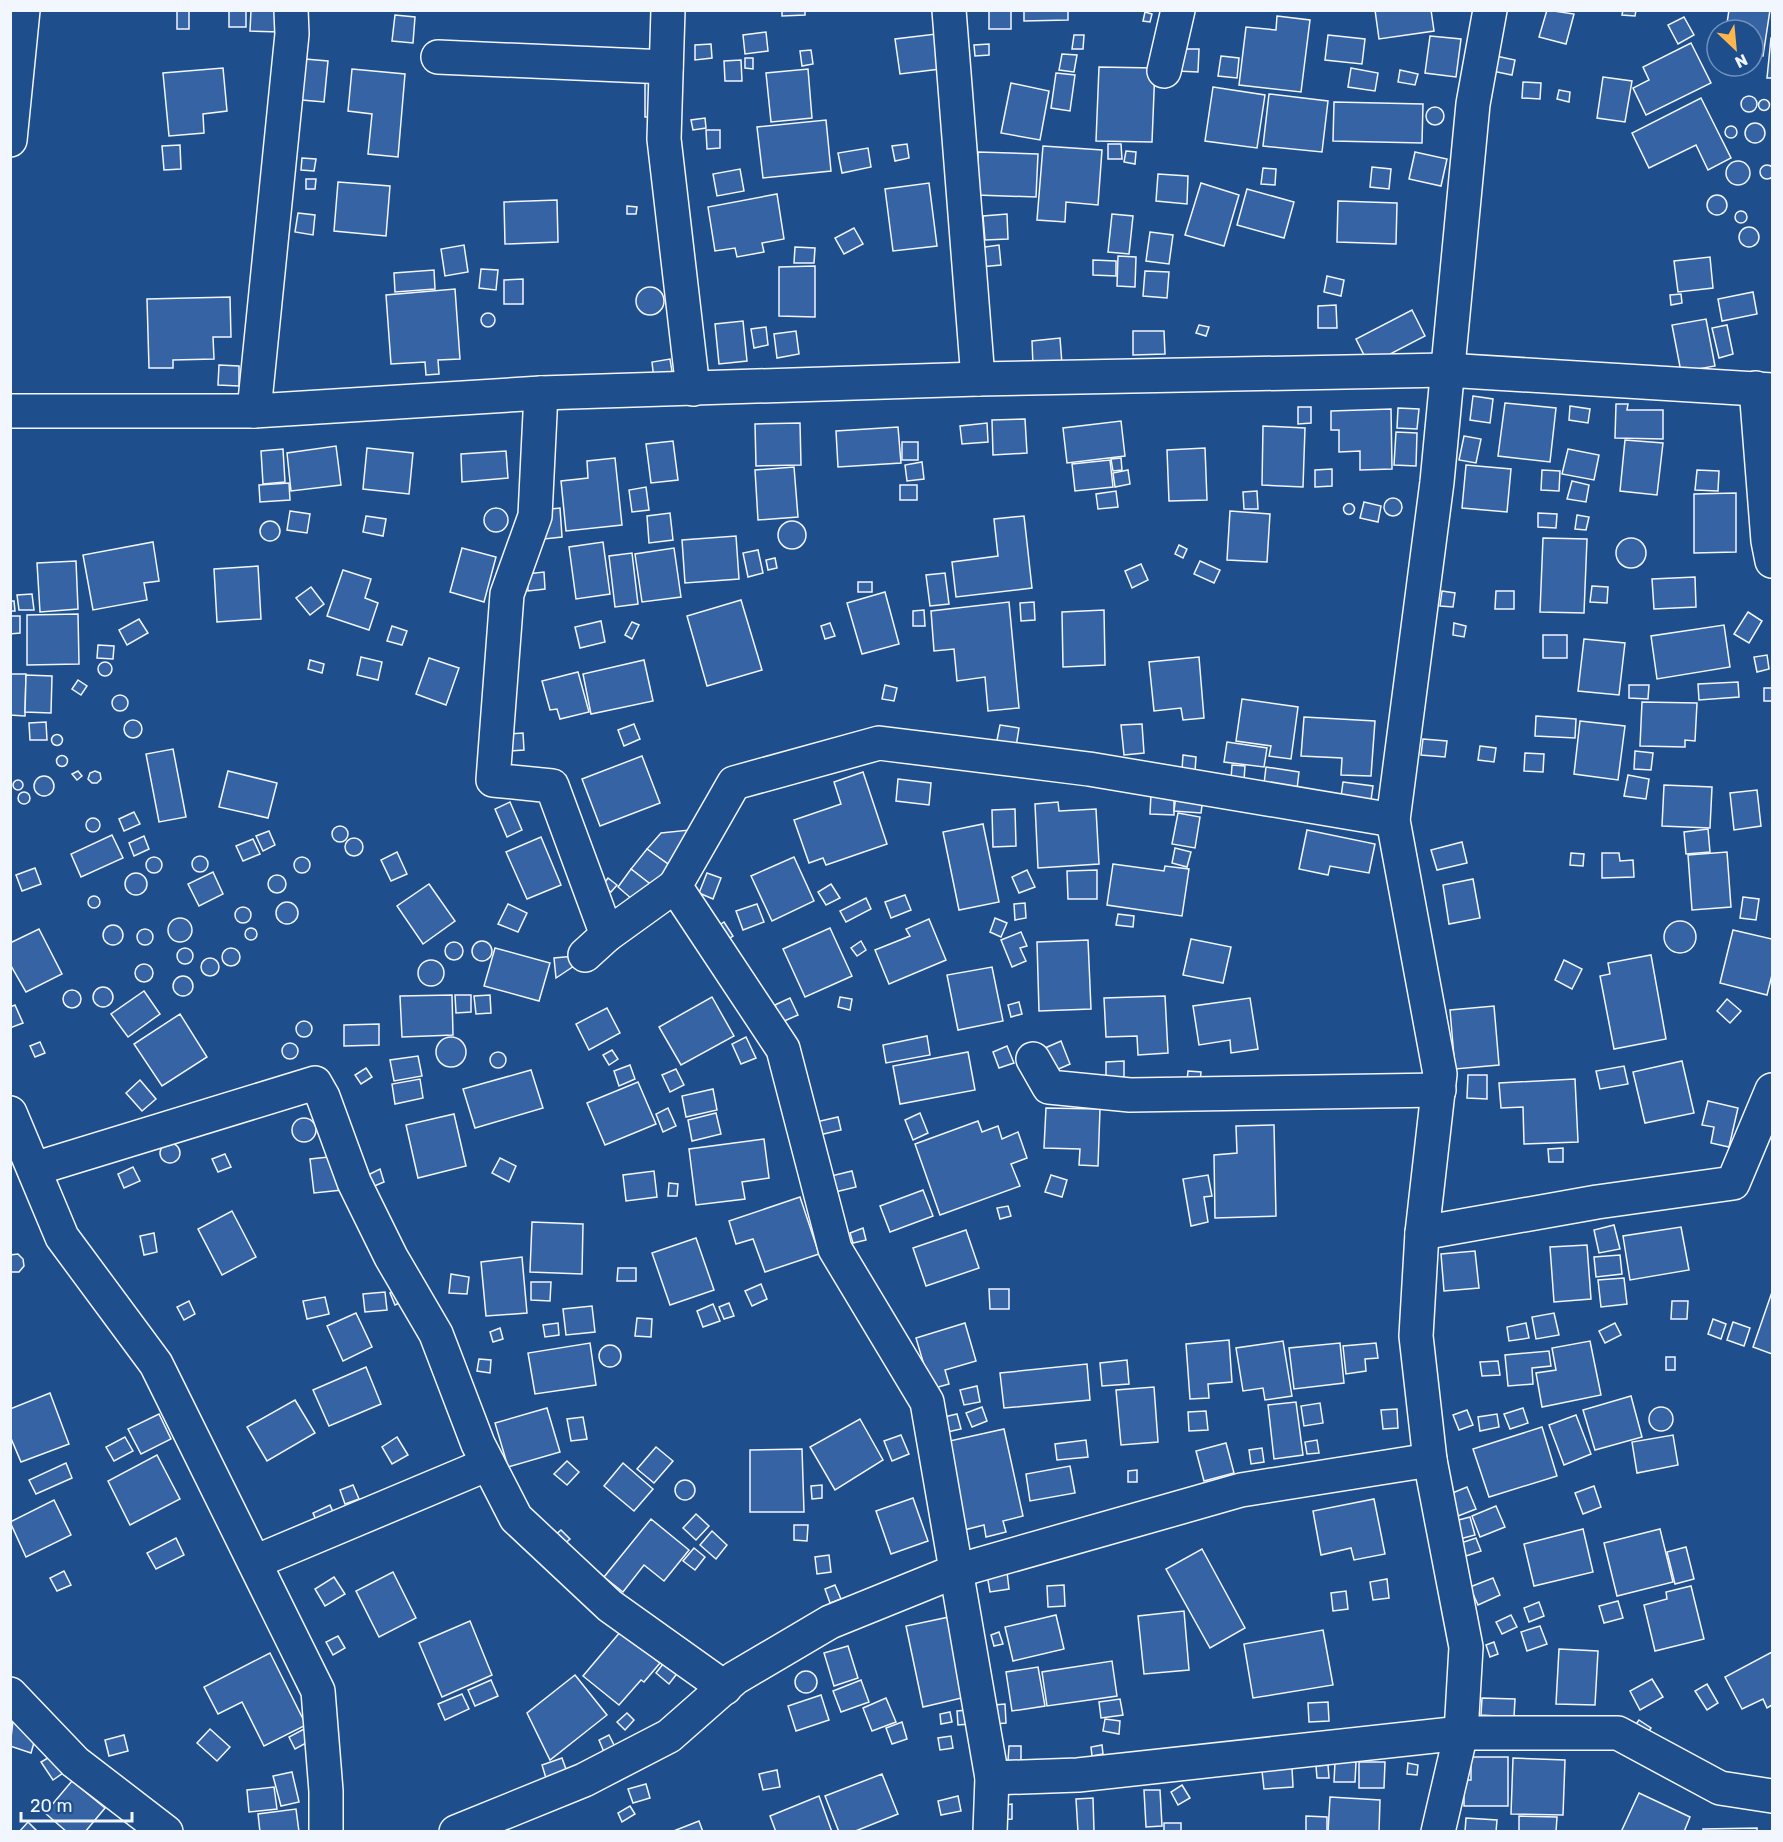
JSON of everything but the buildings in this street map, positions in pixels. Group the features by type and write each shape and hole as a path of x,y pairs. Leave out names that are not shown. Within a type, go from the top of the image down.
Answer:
{"street":[{"path":"10,140 23,10"},
{"path":"254,411 292,34 291,10"},
{"path":"668,10 664,139 693,388"},
{"path":"949,10 978,379"},
{"path":"1164,71 1178,10"},
{"path":"1438,1832 1461,1733 1466,1647 1430,1460 1416,1336 1422,1233 1440,1074 1393,820 1428,554 1473,104 1490,10"},
{"path":"438,57 666,67"},
{"path":"10,411 254,411 541,393 978,379 1446,370 1764,389 1768,541 1773,561"},
{"path":"541,393 535,516 507,594 493,780 552,786 596,945 675,886 734,783 879,743 1089,769 1393,820"},
{"path":"675,886 783,1049 835,1249 927,1402 993,1778 990,1832"},
{"path":"1033,1059 1049,1087 1130,1095 1439,1090"},
{"path":"34,1169 315,1083 323,1097 354,1182 391,1257 436,1334 488,1464 516,1518 610,1606 725,1688"},
{"path":"1422,1233 1597,1202 1733,1183 1773,1090"},
{"path":"10,1113 62,1237 156,1364 318,1691 326,1791 326,1832"},
{"path":"456,1832 584,1780 669,1736 735,1678 830,1622 957,1571 1241,1490 1430,1460"},
{"path":"255,1562 488,1464"},
{"path":"10,1694 75,1762 166,1832"},
{"path":"993,1778 1078,1775 1461,1733 1618,1733 1720,1788 1773,1796"}]}
